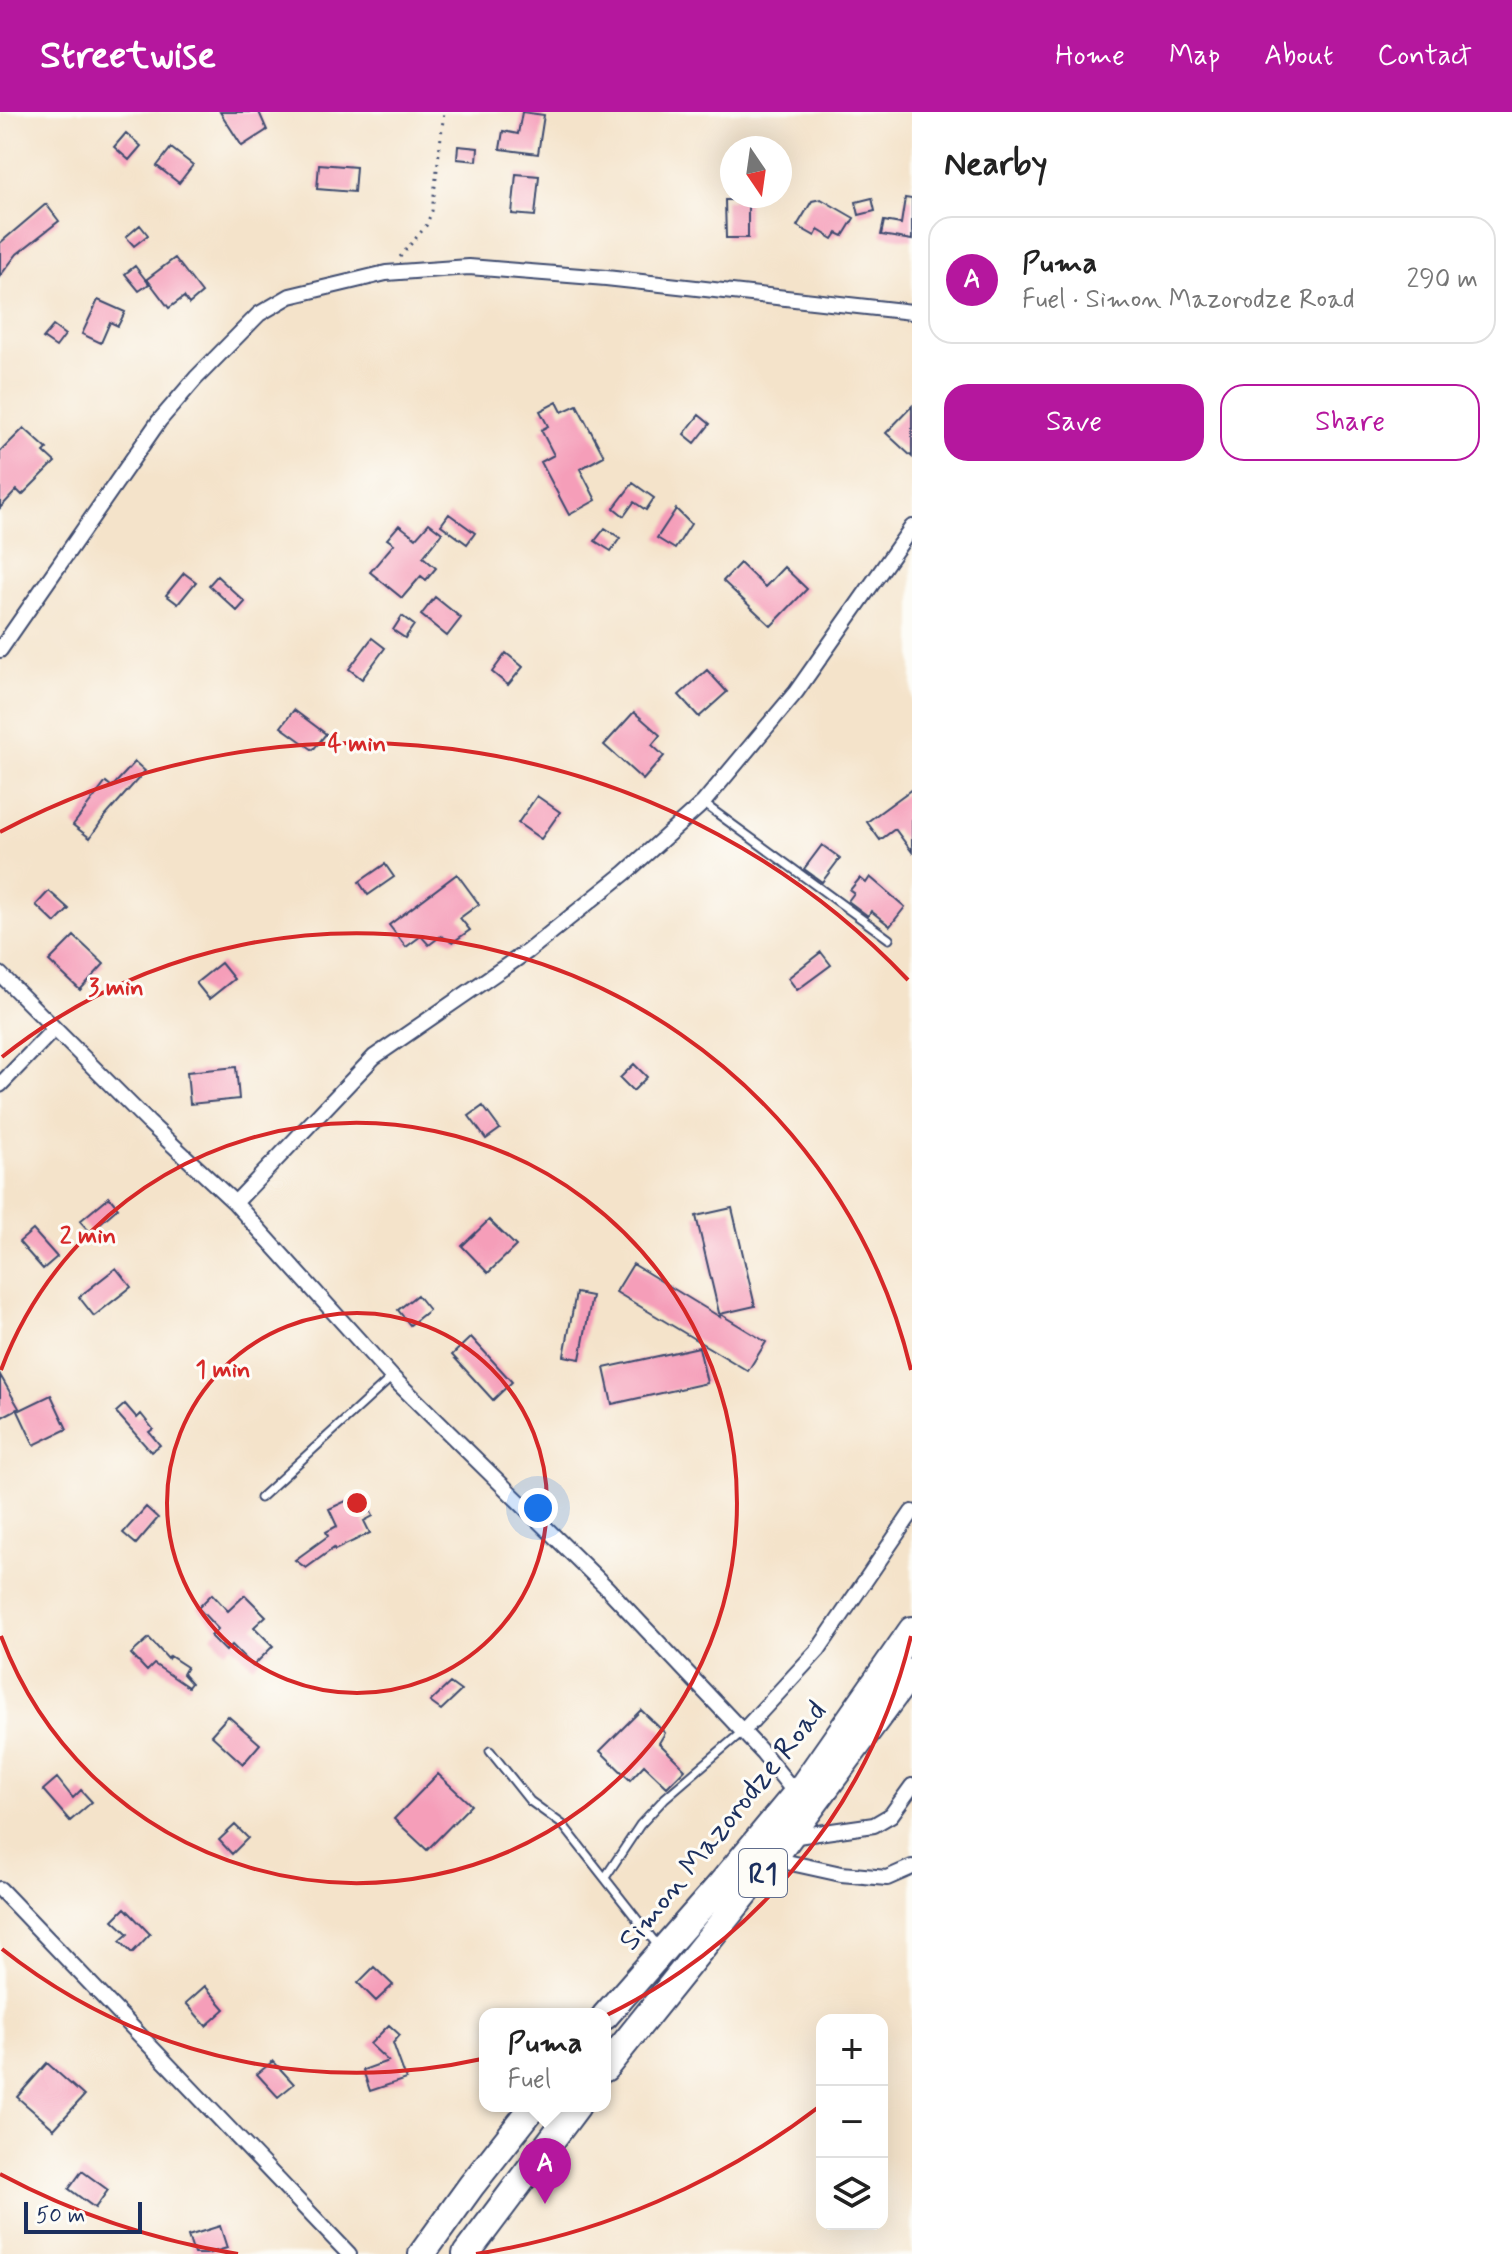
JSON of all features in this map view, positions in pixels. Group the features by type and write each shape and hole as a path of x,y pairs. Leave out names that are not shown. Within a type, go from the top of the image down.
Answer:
{"highway":[{"name":"Simon Mazorodze Road","path":"611,2009 796,1794 912,1630"},
{"name":"Simon Mazorodze Road","path":"611,2061 790,1837 912,1671"},
{"path":"422,2254 529,2112"},
{"path":"466,2254 572,2112"}],"street":[{"path":"0,650 159,421 259,314 290,296 386,273 469,267 606,278 912,312"},
{"path":"235,1203 374,1057 528,951 625,873 703,803 796,692 912,527"},
{"path":"0,974 235,1203 392,1377 607,1588 763,1753 796,1794"},
{"path":"0,1085 54,1029"},
{"path":"742,1732 818,1650 912,1512"},
{"path":"790,1837 874,1825 891,1815 912,1786"},
{"path":"773,1859 841,1874 887,1878 912,1867"},
{"path":"0,1889 349,2254"}],"lane":[{"path":"703,803 889,939"},
{"path":"260,1498 392,1377"},
{"path":"606,1876 640,1825 665,1798 742,1732"},
{"path":"490,1751 530,1801 563,1825 662,1951"}],"path":[{"path":"386,273 426,226 432,211 444,112"}],"building":[{"path":"220,112 259,112 267,130 242,146"},
{"path":"522,112 544,115 538,154 500,149 503,131 518,134"},
{"path":"126,133 141,146 129,160 114,147"},
{"path":"458,146 478,148 477,161 457,159"},
{"path":"171,148 193,165 179,183 157,166"},
{"path":"319,164 356,167 354,192 317,189"},
{"path":"516,174 539,176 535,216 512,214"},
{"path":"872,198 875,211 859,215 856,202"},
{"path":"905,198 912,199 912,240 881,235 884,221 901,224"},
{"path":"821,199 854,218 843,236 837,233 833,239 818,230 815,236 797,226 812,201"},
{"path":"46,204 59,221 17,254 0,276 0,243"},
{"path":"725,208 748,208 748,238 726,238"},
{"path":"140,225 148,235 134,246 126,237"},
{"path":"175,258 202,293 189,304 184,297 169,308 147,279"},
{"path":"135,266 149,284 139,291 125,274"},
{"path":"98,300 125,312 118,326 110,322 101,343 82,334"},
{"path":"53,326 65,335 56,347 43,338"},
{"path":"557,402 562,412 577,405 604,456 580,469 596,500 569,515 541,462 554,455 541,430 548,426 540,411"},
{"path":"912,406 912,457 886,433"},
{"path":"699,415 710,424 695,443 684,434"},
{"path":"24,428 47,449 44,452 55,462 22,495 17,490 0,508 0,452"},
{"path":"633,483 654,498 646,510 634,502 624,516 614,508"},
{"path":"676,509 691,524 675,549 657,538"},
{"path":"449,514 475,533 467,544 441,525"},
{"path":"429,523 442,533 423,557 436,568 426,580 421,576 402,598 370,572 394,544 387,539 399,525 416,538"},
{"path":"605,528 620,538 611,551 595,541"},
{"path":"740,563 765,587 784,567 807,589 771,626 723,581"},
{"path":"184,573 196,582 178,604 166,595"},
{"path":"217,576 245,602 237,611 209,585"},
{"path":"435,597 461,618 447,636 421,615"},
{"path":"402,616 414,625 405,638 393,630"},
{"path":"372,638 385,648 362,679 349,669"},
{"path":"506,653 523,667 508,685 492,672"},
{"path":"707,670 727,692 699,717 679,695"},
{"path":"294,710 326,734 313,750 281,727"},
{"path":"634,712 660,735 652,745 664,756 643,780 604,745"},
{"path":"135,762 145,771 90,838 73,825 106,782 112,787"},
{"path":"912,789 912,852 895,829 880,840 867,822"},
{"path":"537,796 560,812 541,839 518,823"},
{"path":"822,845 840,858 822,882 804,869"},
{"path":"385,864 394,877 368,895 359,882"},
{"path":"457,874 479,904 460,918 470,930 453,942 441,936 429,945 421,936 406,947 389,925"},
{"path":"870,877 905,907 890,926 871,911 868,916 848,901 854,893 850,890 860,878 866,883"},
{"path":"49,891 69,909 55,923 36,905"},
{"path":"74,936 104,964 80,990 49,961"},
{"path":"821,952 831,965 797,990 788,978"},
{"path":"221,963 234,979 209,999 196,983"},
{"path":"634,1064 647,1077 633,1091 620,1078"},
{"path":"236,1067 239,1099 190,1104 187,1072"},
{"path":"483,1106 500,1129 486,1139 469,1116"},
{"path":"109,1197 118,1208 90,1232 80,1221"},
{"path":"732,1208 755,1306 720,1314 766,1342 748,1371 616,1292 633,1264 720,1317 696,1216"},
{"path":"489,1220 516,1246 488,1273 462,1246"},
{"path":"33,1230 57,1257 43,1269 19,1242"},
{"path":"116,1268 131,1287 94,1316 79,1297"},
{"path":"576,1293 592,1296 580,1359 564,1356"},
{"path":"417,1295 429,1310 410,1325 398,1310"},
{"path":"471,1337 512,1382 493,1400 452,1355"},
{"path":"699,1347 707,1383 612,1404 604,1368"},
{"path":"0,1375 19,1408 0,1418"},
{"path":"51,1395 67,1429 34,1445 18,1411"},
{"path":"125,1404 137,1418 141,1414 153,1429 149,1432 160,1445 151,1452 116,1412"},
{"path":"348,1500 352,1508 366,1501 373,1516 364,1521 370,1533 334,1548 306,1568 295,1560 337,1526 329,1509"},
{"path":"146,1507 158,1518 136,1544 123,1533"},
{"path":"212,1594 228,1611 245,1595 266,1616 254,1627 273,1646 253,1666 232,1645 226,1651 211,1636 218,1629 198,1608"},
{"path":"149,1638 168,1659 170,1656 187,1667 183,1674 191,1683 188,1687 154,1664 147,1671 131,1654"},
{"path":"450,1683 461,1691 441,1710 430,1702"},
{"path":"641,1710 665,1733 659,1743 685,1769 667,1787 644,1765 630,1780 600,1751"},
{"path":"228,1716 260,1744 243,1764 211,1735"},
{"path":"438,1774 471,1805 427,1850 394,1819"},
{"path":"57,1778 73,1798 81,1790 92,1802 70,1821 43,1790"},
{"path":"235,1825 248,1838 232,1854 219,1840"},
{"path":"125,1908 150,1934 132,1953 120,1941 128,1934 113,1920"},
{"path":"374,1967 393,1985 376,2001 358,1983"},
{"path":"205,1986 225,2009 206,2026 186,2003"},
{"path":"389,2025 400,2035 393,2043 406,2079 370,2091 363,2070 388,2061 370,2044"},
{"path":"273,2061 294,2084 278,2097 257,2074"},
{"path":"47,2063 84,2096 54,2129 17,2097"},
{"path":"82,2171 108,2190 95,2208 69,2189"},
{"path":"220,2226 227,2248 194,2254 188,2236"}],"place":[{"name":"Puma","path":"545,2204"}]}
